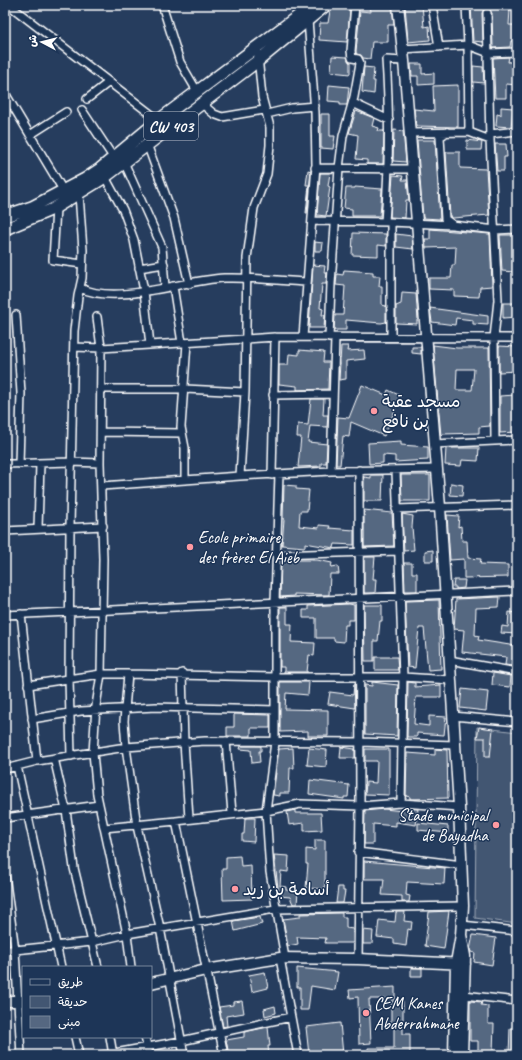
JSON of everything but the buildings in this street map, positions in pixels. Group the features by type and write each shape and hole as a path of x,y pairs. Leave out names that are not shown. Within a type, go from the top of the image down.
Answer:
{"main road":[{"name":"CW 403","path":"5,229 56,208 105,177 201,103 260,60 308,20 322,5"},
{"name":"CW 403","path":"8,216 32,207 90,176 159,120 257,46 322,5"},
{"path":"398,5 404,61 408,133 440,507 450,680 456,745 463,906 454,1055"},
{"path":"152,983 206,970 282,958 460,963"},
{"path":"460,963 464,995 462,1055"},
{"path":"5,1001 20,1001"}],"street":[{"path":"9,5 169,128"},
{"path":"162,5 180,62 197,91"},
{"path":"330,471 332,394 331,284 339,168 343,136 353,103 360,63 358,59 352,58 351,51 355,5"},
{"path":"432,5 439,47"},
{"path":"466,5 469,132"},
{"path":"487,13 490,137 496,230 498,300 494,338 495,441"},
{"path":"303,337 313,221 315,168 315,106 308,20"},
{"path":"402,48 468,45 489,53 517,52"},
{"path":"240,476 245,392 248,258 254,208 267,174 270,154 270,127 262,97 260,60 257,46"},
{"path":"390,336 388,222 389,120 386,60 404,61"},
{"path":"88,99 109,82"},
{"path":"5,93 63,190"},
{"path":"201,103 214,114 222,117 315,106"},
{"path":"353,103 389,120"},
{"path":"82,110 113,157"},
{"path":"30,136 66,112"},
{"path":"447,132 440,137 445,218 452,225"},
{"path":"408,133 469,132 490,137 517,132"},
{"path":"147,144 174,218 189,284"},
{"path":"124,162 158,236 169,287 185,343 185,389 181,426 185,448 185,480"},
{"path":"315,168 412,169"},
{"path":"105,177 130,226 134,240 144,291 150,345"},
{"path":"71,756 69,679 70,527 74,348 82,264 79,194"},
{"path":"5,205 8,216"},
{"path":"56,208 53,260 82,264"},
{"path":"313,221 416,223 496,230 517,229"},
{"path":"139,268 164,264"},
{"path":"80,288 97,294 144,291 224,278 307,282"},
{"path":"16,315 21,392 19,464"},
{"path":"97,317 101,348 102,389 100,463 103,526 101,674 96,711 93,753 99,806 127,934 131,966"},
{"path":"74,348 101,348 275,337 332,338 390,336 517,338"},
{"path":"275,337 273,395 277,555 274,677 275,742 266,810 270,872 298,1055"},
{"path":"102,389 185,389 245,392"},
{"path":"273,395 332,394"},
{"path":"101,432 182,433"},
{"path":"434,444 517,440"},
{"path":"5,464 71,462 100,463"},
{"path":"38,528 40,464"},
{"path":"102,486 330,471 396,471 436,469"},
{"path":"358,959 357,907 360,806 359,470"},
{"path":"396,471 396,509 403,677 401,803"},
{"path":"396,509 517,505"},
{"path":"5,531 38,528 103,526"},
{"path":"277,555 398,551"},
{"path":"5,615 517,590"},
{"path":"21,614 37,761"},
{"path":"449,660 517,672"},
{"path":"28,685 101,674 182,674 359,678 403,677 450,680"},
{"path":"128,674 124,709 126,746 137,826 160,928 184,1055"},
{"path":"182,674 184,742 189,818"},
{"path":"32,719 70,712 156,707 183,709 275,710"},
{"path":"453,716 517,722"},
{"path":"226,741 232,813"},
{"path":"5,768 126,746 184,742 360,742 456,745"},
{"path":"54,758 66,810 74,868 98,966"},
{"path":"17,766 61,966"},
{"path":"104,828 137,826 189,818 266,810 300,804 360,806 401,803 459,807"},
{"path":"5,818 99,806"},
{"path":"176,821 224,1055"},
{"path":"358,852 462,865"},
{"path":"5,875 20,1001 21,1055"},
{"path":"5,950 92,942 127,934 275,908 463,906"},
{"path":"462,925 517,931"},
{"path":"464,995 517,1001"},
{"path":"104,1055 181,1041 291,1017"},
{"path":"75,1038 78,1055"},
{"path":"110,1038 113,1054"},
{"path":"145,1038 149,1055"}],"green space":[{"name":"Stade municipal de Bayadha","path":"477,727 517,732 517,924 475,918"}],"place":[{"name":"مسجد عقبة بن نافع","path":"374,411"},
{"name":"Ecole primaire des frères El Aieb","path":"190,547"},
{"name":"Stade municipal de Bayadha","path":"496,825"},
{"name":"أسامة بن زيد","path":"235,889"},
{"name":"CEM Kanes Abderrahmane","path":"366,1013"}]}
